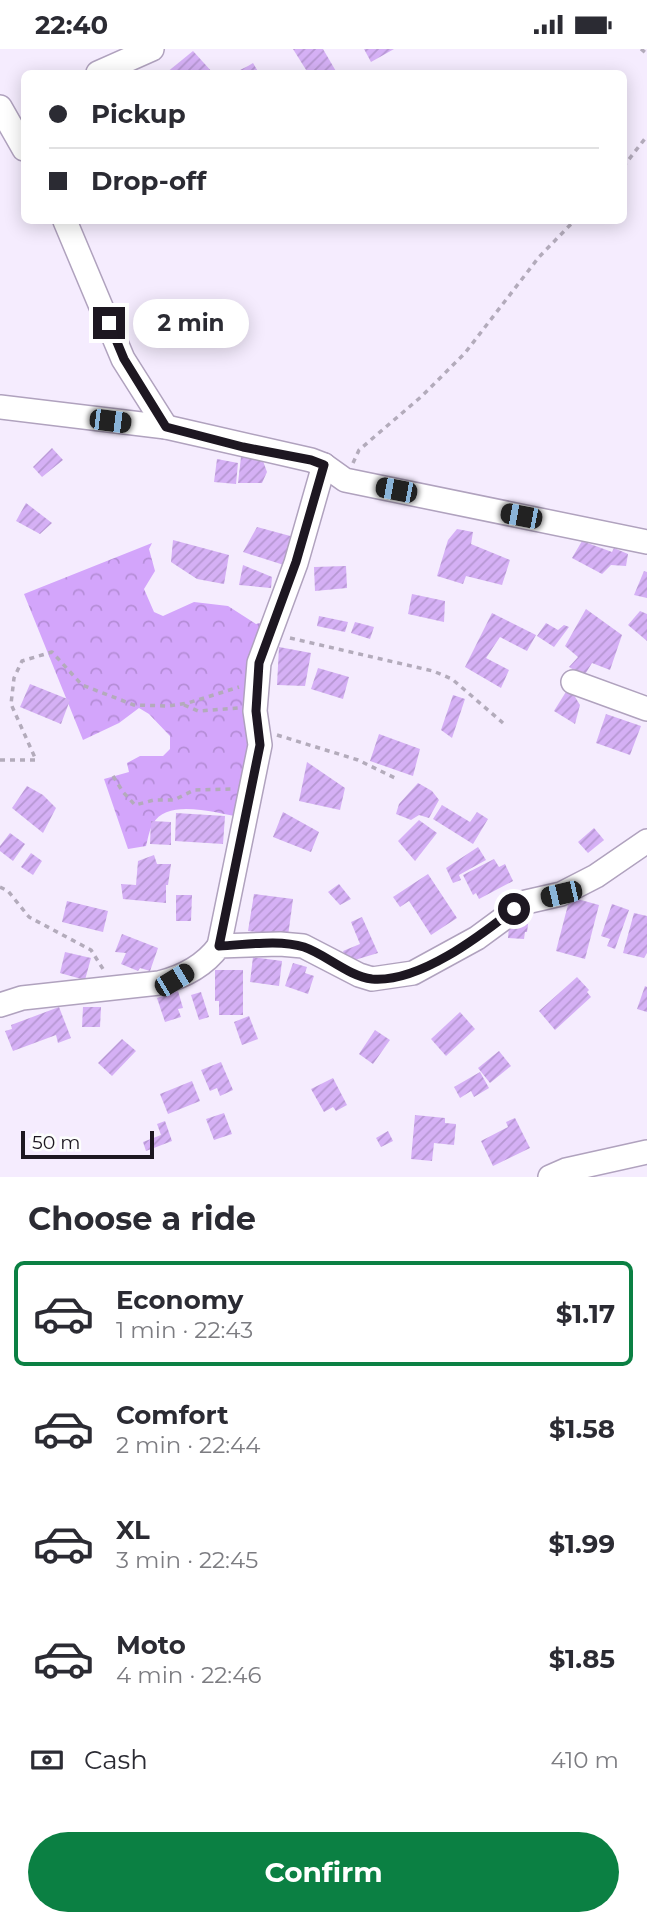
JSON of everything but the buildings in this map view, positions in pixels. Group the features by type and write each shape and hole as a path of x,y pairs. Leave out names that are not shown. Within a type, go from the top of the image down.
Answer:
{"street":[{"path":"105,70 152,49"},
{"path":"10,111 21,141"},
{"path":"66,224 124,359 166,427"},
{"path":"0,407 166,427 243,447 311,460 324,465 345,480 647,542"},
{"path":"0,1005 22,998 174,980 209,960 219,946 260,745 256,706 259,663 296,562 324,465"},
{"path":"573,682 647,709"},
{"path":"219,946 303,946 372,979 413,973 477,939 526,902 561,894 596,876 647,841"},
{"path":"550,1177 566,1170 647,1152"}],"path":[{"path":"641,49 647,54"},
{"path":"627,162 647,136"},
{"path":"345,480 359,450 422,396 465,353 539,257 571,224"},
{"path":"271,632 433,671 452,679 503,723"},
{"path":"0,760 36,760 11,703 13,678 22,661 43,654 52,652 82,685 134,705 182,704 258,681"},
{"path":"182,704 198,711 256,706 268,733 358,760 397,779"},
{"path":"113,776 122,792 135,805 154,800 174,800 194,790 252,785"},
{"path":"0,887 8,891 29,917 91,950 115,988"}],"green space":[{"path":"152,543 149,549 155,571 144,589 154,612 163,616 194,602 228,606 256,624 276,619 241,817 194,809 169,811 153,824 146,846 128,849 104,779 129,772 127,763 140,756 163,756 170,749 170,736 149,714 139,708 119,723 83,740 24,594"}],"route":[{"path":"109,323 124,359 166,427 324,465 296,562 259,663 256,711 260,745 219,946 303,946 359,975 372,979 391,978 413,973 477,939 514,909"}]}
